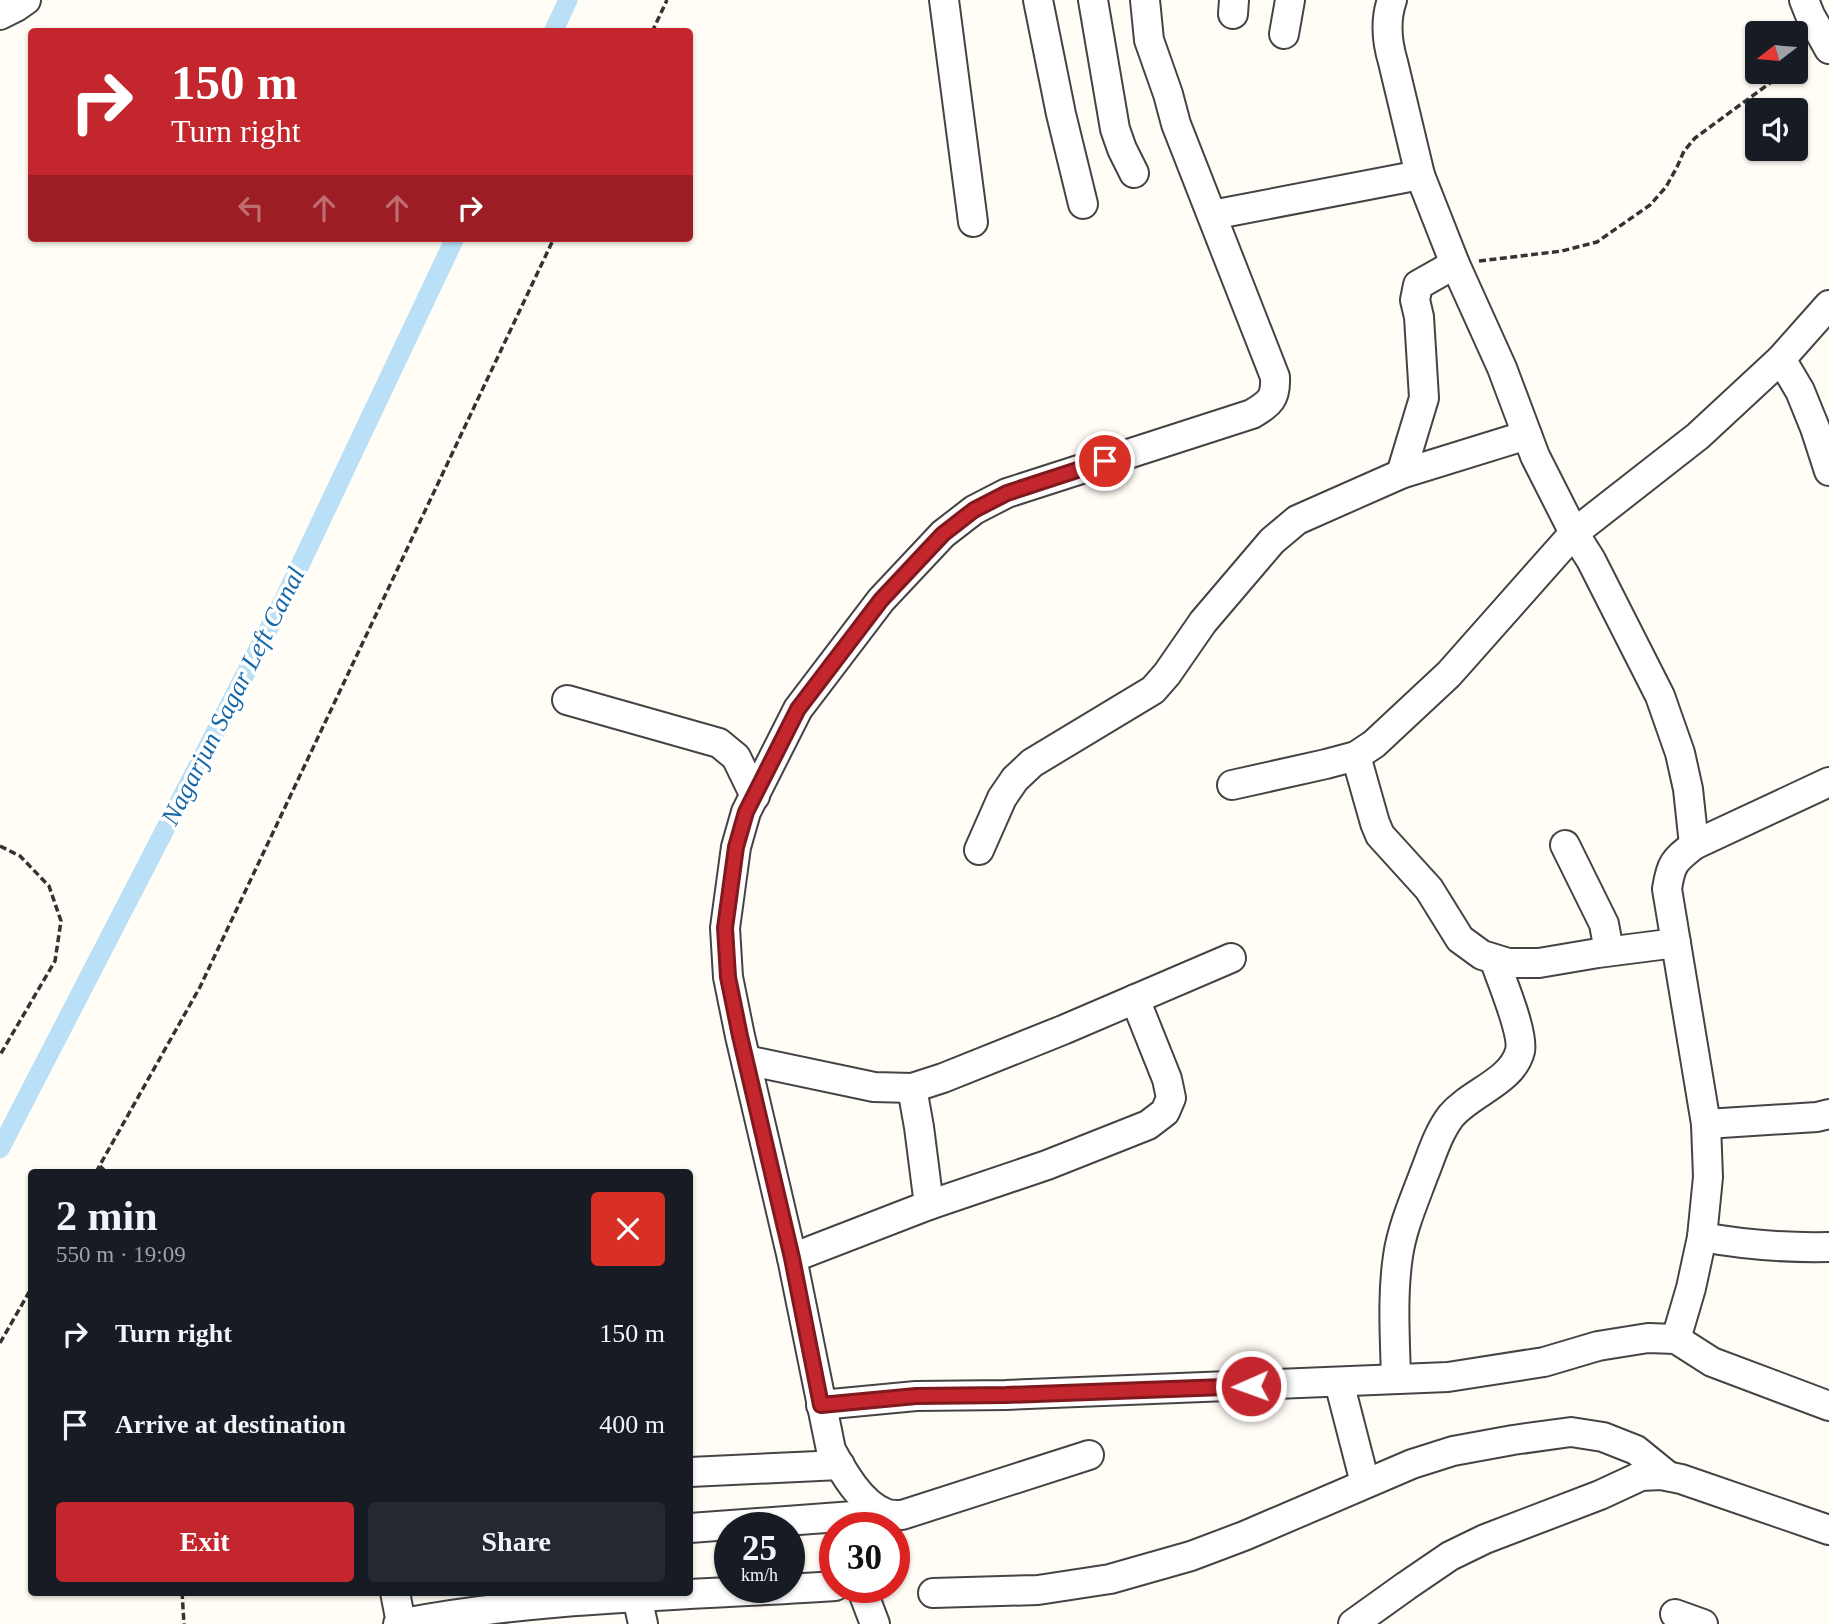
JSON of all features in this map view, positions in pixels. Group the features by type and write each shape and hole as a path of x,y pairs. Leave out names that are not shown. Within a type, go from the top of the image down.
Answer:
{"street":[{"path":"0,15 26,0"},
{"path":"944,0 973,222"},
{"path":"1038,0 1058,101 1083,204"},
{"path":"1093,0 1115,129 1134,173"},
{"path":"865,1512 831,1450 792,1258 728,977 725,928 736,847 746,812 798,709 881,600 943,534 974,510 1007,493 1252,414 1268,404 1276,392 1275,377 1176,124 1149,40 1145,0"},
{"path":"1284,34 1290,0"},
{"path":"1392,0 1388,10 1388,43 1420,175 1455,264 1502,368 1535,456 1660,696 1680,753 1688,789 1694,845"},
{"path":"1815,16 1829,49"},
{"path":"1212,215 1420,175"},
{"path":"1401,474 1424,398 1419,317 1415,300 1418,285 1455,264"},
{"path":"1232,785 1326,765 1356,756 1374,744 1449,674 1574,533 1698,436 1781,359 1829,305"},
{"path":"1781,359 1800,391 1829,471"},
{"path":"979,849 1002,798 1015,779 1032,763 1153,690 1203,622 1272,541 1297,520 1401,474 1527,435"},
{"path":"567,700 719,743 736,757 755,796"},
{"path":"1356,756 1380,835 1429,889 1460,939 1482,955 1508,963 1539,963 1676,943"},
{"path":"1676,1339 1702,1237 1708,1177 1706,1124 1667,889 1669,872 1676,859 1694,845 1829,782"},
{"path":"1565,845 1604,924 1609,951"},
{"path":"746,1060 874,1087 912,1088 943,1078 1231,958"},
{"path":"1396,1379 1395,1288 1398,1254 1406,1223 1438,1138 1452,1116 1469,1099 1509,1072 1516,1063 1521,1047 1519,1033 1494,959"},
{"path":"792,1258 1148,1125 1165,1112 1171,1098 1167,1079 1135,999"},
{"path":"912,1088 929,1205"},
{"path":"1706,1124 1829,1114"},
{"path":"1702,1237 1786,1248 1829,1247"},
{"path":"821,1405 916,1396 1006,1395 1448,1377 1544,1362 1598,1346 1648,1338 1676,1339 1712,1362 1829,1406"},
{"path":"1339,1382 1365,1483"},
{"path":"933,1593 1038,1590 1110,1579 1191,1556 1244,1536 1412,1464 1453,1451 1572,1432 1603,1437 1636,1450 1668,1476"},
{"path":"910,1512 1089,1455"},
{"path":"693,1472 839,1465"},
{"path":"1353,1624 1450,1556 1485,1539 1600,1495 1641,1476 1661,1475 1681,1479 1829,1530"},
{"path":"693,1528 819,1519"},
{"path":"693,1593 819,1587"},
{"path":"396,1596 399,1624 460,1613 616,1596"},
{"path":"636,1596 643,1624"},
{"path":"867,1603 874,1624"},
{"path":"1675,1615 1703,1624"}],"path":[{"path":"654,28 667,0"},
{"path":"1455,264 1562,251 1597,242 1650,205 1666,187 1684,151 1695,138 1769,84"},
{"path":"98,1169 200,987 552,242"},
{"path":"0,846 20,856 49,886 61,921 55,961 0,1055"},
{"path":"100,1166 103,1169"},
{"path":"0,1343 28,1294"},
{"path":"182,1596 184,1624"}],"waterway":[{"name":"Nagarjun Sagar Left Canal","path":"555,28 568,0"},
{"name":"Nagarjun Sagar Left Canal","path":"0,1149 283,601 453,242"}],"route":[{"path":"1105,461 1007,493 974,510 943,534 881,600 798,709 746,812 736,847 725,928 728,977 792,1258 821,1405 916,1396 1251,1386"}]}
